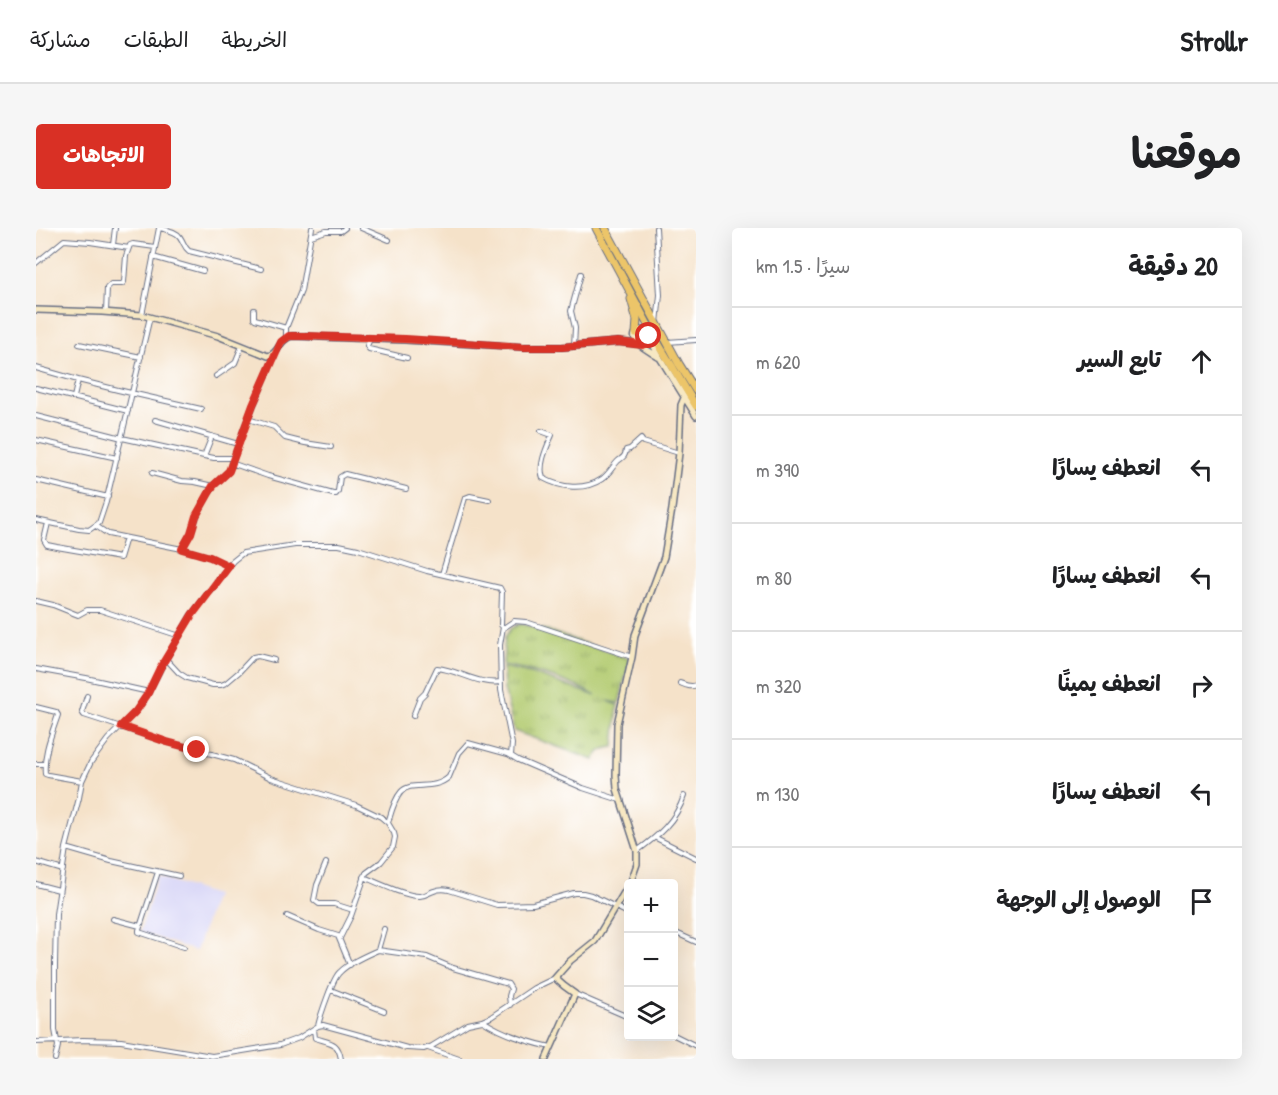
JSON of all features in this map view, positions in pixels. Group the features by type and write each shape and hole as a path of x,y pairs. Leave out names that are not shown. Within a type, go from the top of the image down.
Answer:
{"highway":[{"path":"596,228 694,408"},
{"path":"605,228 696,392"},
{"path":"626,282 637,320 636,333"}],"street":[{"path":"113,245 115,228"},
{"path":"142,315 160,228 175,232 189,251 261,269"},
{"path":"286,338 286,328 301,291 312,228"},
{"path":"310,236 327,231 341,231 345,228"},
{"path":"361,228 389,240"},
{"path":"656,228 660,295 657,324"},
{"path":"36,263 64,240 129,248"},
{"path":"106,312 107,288 111,284 124,282 126,256 129,248 133,244 155,247"},
{"path":"153,257 203,271"},
{"path":"574,346 575,328 571,311 581,274"},
{"path":"36,310 142,315 218,336 268,356 275,354"},
{"path":"254,310 255,319 286,328"},
{"path":"36,520 89,530 101,520 150,317"},
{"path":"618,342 639,330 647,332 684,398 694,408 696,416"},
{"path":"636,333 634,339 660,358"},
{"path":"182,549 191,533 196,516 213,486 229,471 253,405 275,354 281,342 286,338 305,336 370,338 524,347 618,342 639,344 646,343 649,336"},
{"path":"370,338 367,346 369,349 407,358"},
{"path":"667,342 696,340"},
{"path":"79,344 141,357"},
{"path":"216,376 235,363 242,346"},
{"path":"36,368 201,409"},
{"path":"74,397 78,380"},
{"path":"36,388 128,411"},
{"path":"631,879 637,864 637,850 620,801 616,775 617,724 635,635 664,557 678,453 681,405 684,398"},
{"path":"681,414 694,408"},
{"path":"36,416 122,438 232,461 268,476 333,494 338,491 340,477 345,474 406,489"},
{"path":"248,419 274,427 285,438 331,447"},
{"path":"155,420 238,444"},
{"path":"541,431 552,435 542,464 543,478 555,484 570,487 593,484 603,478 625,456 626,450 641,440 678,453"},
{"path":"204,456 212,436"},
{"path":"36,440 117,458"},
{"path":"152,473 213,486"},
{"path":"36,480 108,496"},
{"path":"442,574 465,498 470,496 489,500"},
{"path":"48,523 44,540 47,545 57,547 120,558 126,538"},
{"path":"96,526 108,534 182,549 210,557 229,566"},
{"path":"55,1059 57,1049 55,933 59,890 66,848 82,781 91,762 108,739 136,711 149,692 192,615 229,566 243,553 295,544 339,545 427,571 502,589 501,690 512,744 511,756"},
{"path":"36,601 78,615 87,610 110,612 180,636"},
{"path":"503,627 513,621 526,622 632,657"},
{"path":"166,659 179,673 188,678 213,685 226,683 253,657 274,660"},
{"path":"413,716 437,668 484,682 501,682"},
{"path":"36,669 149,692"},
{"path":"680,683 687,686 696,685"},
{"path":"87,696 83,714 167,742 234,760 271,778 356,805 388,823 394,833 393,848 381,862 366,873 340,938"},
{"path":"36,707 56,712 58,715 50,739 45,774 82,781"},
{"path":"388,823 397,797 404,789 435,785 446,780 459,753 468,743 502,752 582,788 620,801"},
{"path":"36,764 45,764"},
{"path":"637,850 656,838 666,828 684,796"},
{"path":"656,838 696,858"},
{"path":"66,848 179,876"},
{"path":"36,862 63,870"},
{"path":"326,863 314,900 319,904 334,904 352,910"},
{"path":"158,872 139,930 141,933 184,947"},
{"path":"364,877 416,896 441,889 497,905 532,904 574,893 583,893 624,911"},
{"path":"36,884 59,890"},
{"path":"36,1042 121,1041 212,1056 280,1045 323,1025 407,1048 418,1050 427,1048 468,1024 482,1021 534,988 555,978 570,961 595,941 624,893"},
{"path":"287,916 340,938 350,965"},
{"path":"113,919 140,926"},
{"path":"378,950 384,929"},
{"path":"676,933 696,942"},
{"path":"341,1059 335,1044 315,1038 316,1027 337,975 378,950 427,957 508,984 511,989 510,1005"},
{"path":"555,978 575,994 624,1015"},
{"path":"331,990 384,1011"},
{"path":"546,1059 575,994"},
{"path":"482,1021 519,1038 552,1047"},
{"path":"678,1037 696,1046"},
{"path":"427,1048 459,1059"}],"shaded area":[{"path":"158,876 215,895 196,951 140,932"}],"green space":[{"path":"520,624 546,630 630,659 619,703 608,701 618,705 614,747 602,750 594,760 514,731 504,689 503,667 531,673 596,696 551,677 503,665 505,637 511,628"}],"route":[{"path":"197,750 121,726 136,711 147,695 160,668 192,615 229,566 210,557 182,549 191,533 196,516 213,486 229,471 253,405 284,339 289,336 305,336 562,347 618,342 642,345 647,342 649,336"}]}
